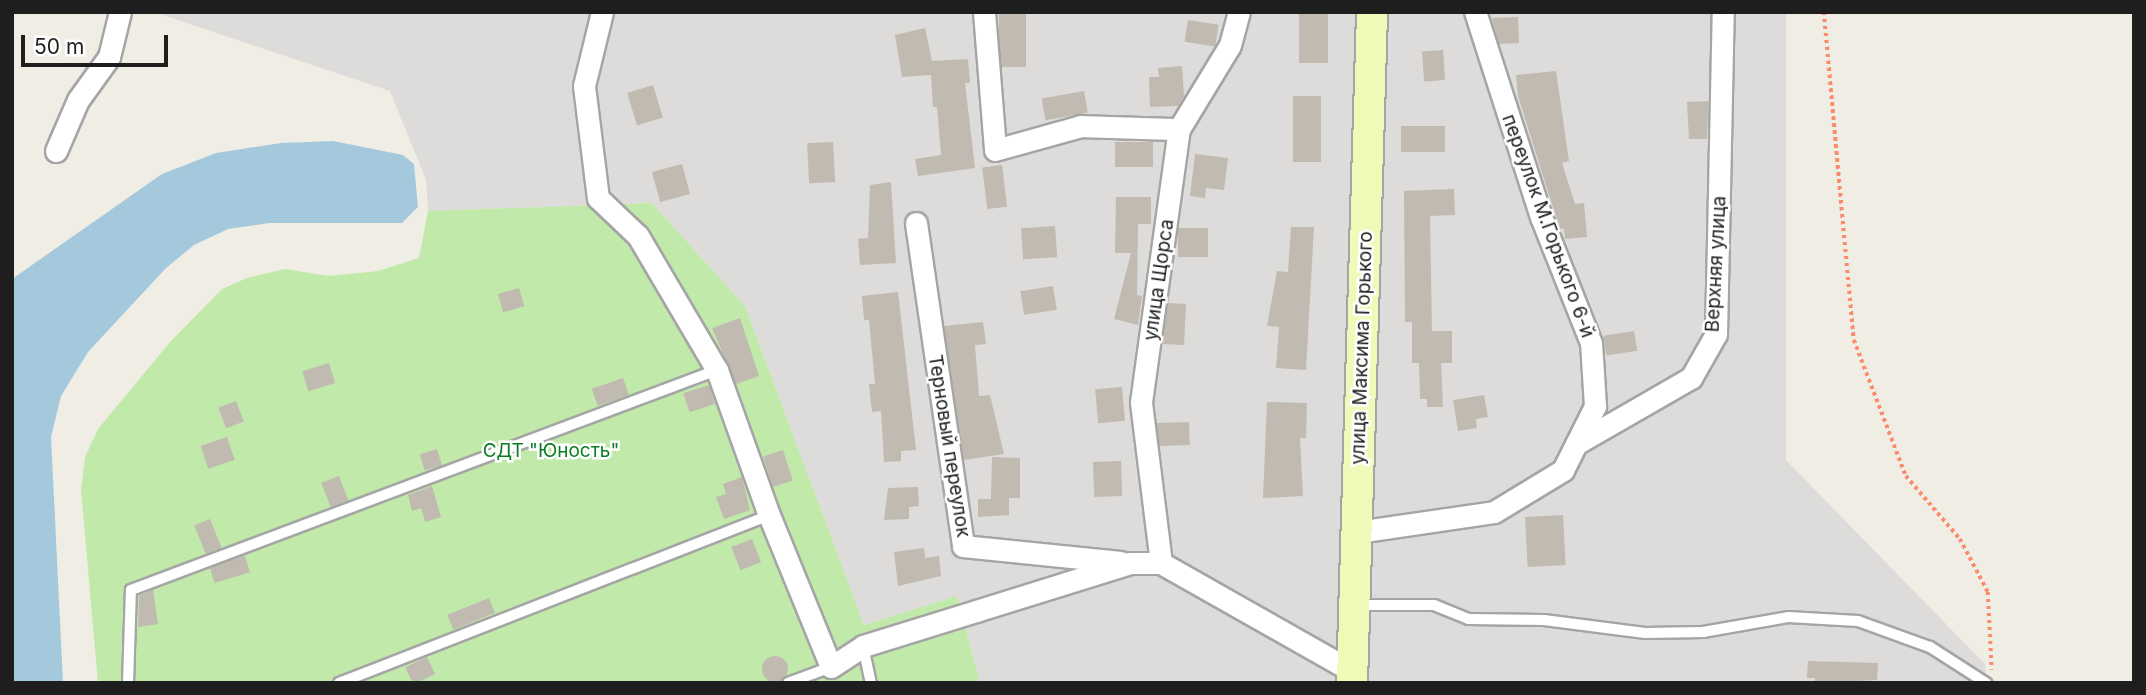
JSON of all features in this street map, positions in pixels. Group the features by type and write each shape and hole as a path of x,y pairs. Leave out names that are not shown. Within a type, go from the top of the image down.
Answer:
{"street":[{"path":"56,151 78,100 109,57 120,12"},
{"path":"602,12 584,86 598,198 638,236 717,370 769,515 831,667 863,646 1130,563 1161,563 1352,677"},
{"path":"984,12 995,150 1081,125 1179,128"},
{"name":"улица Щорса","path":"1161,563 1141,402 1179,128 1230,45 1239,12"},
{"name":"улица Максима Горького","path":"1352,677 1372,12"},
{"name":"переулок М.Горького 6-й","path":"1357,531 1494,512 1563,470 1595,406 1591,343 1541,216 1475,12"},
{"name":"Верхняя улица","path":"1576,443 1691,378 1716,334 1723,12"},
{"name":"Терновый переулок","path":"916,223 963,546 1130,563"}],"lane":[{"path":"128,683 131,590 717,370"},
{"path":"339,683 769,515"},
{"path":"1354,605 1434,605 1468,619 1544,620 1645,633 1703,632 1788,617 1858,621 1930,647 1986,683"},
{"path":"863,646 871,683"},
{"path":"788,683 831,667"}],"path":[{"path":"1824,12 1854,340 1906,476 1960,539 1988,592 1993,683"}],"shaded area":[{"path":"154,12 1786,12 1786,460 1985,664 1986,683 980,683 957,596 864,625 745,306 652,203 428,211 426,180 390,91"}],"green space":[{"name":"СДТ \"Юность\"","path":"652,203 745,306 864,625 957,596 980,683 98,683 81,490 85,457 98,429 170,342 222,289 247,278 285,269 329,276 378,271 419,258 428,211"}],"water":[{"path":"333,141 403,155 414,164 418,207 402,223 270,223 228,229 194,245 166,268 88,352 61,396 51,437 63,683 12,683 12,279 162,174 216,153 281,143"}],"building":[{"path":"999,12 1026,12 1026,67 999,67"},
{"path":"1299,12 1328,12 1328,63 1299,63"},
{"path":"1518,17 1519,43 1499,44 1492,18"},
{"path":"1188,20 1219,25 1215,47 1185,42"},
{"path":"925,28 932,61 968,59 970,83 965,83 975,168 918,176 915,159 941,155 937,107 933,107 931,75 902,77 895,35"},
{"path":"1443,50 1445,80 1424,81 1422,51"},
{"path":"1182,66 1184,96 1178,106 1150,107 1149,77 1159,77 1158,68"},
{"path":"1556,71 1569,161 1562,163 1575,204 1584,203 1587,237 1565,239 1564,228 1560,230 1518,96 1516,75"},
{"path":"653,85 663,118 637,125 627,93"},
{"path":"1084,91 1088,113 1045,120 1042,98"},
{"path":"1293,96 1321,96 1321,162 1293,162"},
{"path":"1708,101 1707,139 1689,139 1687,102"},
{"path":"1401,126 1445,126 1445,152 1401,152"},
{"path":"833,142 835,182 809,183 807,143"},
{"path":"1115,142 1153,142 1153,167 1115,167"},
{"path":"1195,154 1228,158 1224,190 1206,188 1205,198 1190,196"},
{"path":"682,164 690,194 660,202 652,172"},
{"path":"1002,165 1007,207 987,209 982,167"},
{"path":"891,182 896,263 860,265 858,239 868,238 870,185"},
{"path":"1454,189 1455,215 1430,216 1432,331 1452,331 1452,363 1441,363 1443,407 1427,407 1427,399 1420,399 1419,363 1412,363 1412,322 1405,322 1404,191"},
{"path":"1116,197 1151,197 1151,224 1138,224 1137,295 1142,296 1138,325 1114,319 1131,253 1115,253"},
{"path":"1055,226 1057,257 1023,259 1021,228"},
{"path":"1291,227 1314,227 1306,370 1276,368 1279,327 1267,326 1277,271 1288,272"},
{"path":"1178,228 1208,228 1208,257 1178,257"},
{"path":"1053,286 1057,310 1024,315 1020,291"},
{"path":"519,288 524,306 503,312 498,294"},
{"path":"898,292 916,450 901,451 901,461 884,462 881,411 872,412 869,384 875,384 869,320 864,320 862,296"},
{"path":"1168,303 1186,304 1184,345 1162,344"},
{"path":"740,318 759,376 736,384 712,328"},
{"path":"983,322 986,344 975,345 979,396 990,395 1004,454 964,460 944,326"},
{"path":"1634,331 1637,351 1607,356 1603,336"},
{"path":"329,363 335,383 308,391 302,371"},
{"path":"623,378 629,395 598,406 592,389"},
{"path":"709,385 715,404 690,412 683,393"},
{"path":"1122,387 1125,421 1098,423 1095,389"},
{"path":"1484,395 1488,417 1476,419 1477,428 1458,431 1453,400"},
{"path":"236,401 244,422 226,428 218,408"},
{"path":"1267,402 1307,403 1306,438 1300,438 1303,496 1263,498"},
{"path":"1189,422 1190,445 1158,446 1157,423"},
{"path":"227,437 235,460 208,469 201,446"},
{"path":"437,449 442,465 425,471 420,454"},
{"path":"783,450 793,480 773,487 763,456"},
{"path":"992,457 1020,458 1020,498 1009,498 1009,515 978,517 978,499 991,499"},
{"path":"1121,461 1122,496 1094,497 1093,462"},
{"path":"339,476 348,500 331,507 321,483"},
{"path":"742,477 750,510 724,519 716,497 726,494 723,484"},
{"path":"432,486 441,517 425,522 421,508 412,511 408,495"},
{"path":"918,487 919,506 909,507 909,519 884,520 888,488"},
{"path":"1563,515 1566,565 1528,567 1525,517"},
{"path":"210,519 222,548 206,554 194,525"},
{"path":"752,539 761,562 740,570 731,547"},
{"path":"924,548 925,558 939,556 941,576 898,586 894,552"},
{"path":"245,556 250,572 215,583 210,567"},
{"path":"153,590 158,624 138,627 139,596"},
{"path":"489,598 495,613 453,630 447,615"},
{"path":"775,656 784,660 788,669 784,678 775,682 766,678 762,669 766,660"},
{"path":"427,657 435,674 413,683 405,667"},
{"path":"1808,661 1878,663 1877,680 1815,683 1815,678 1807,678"}]}
